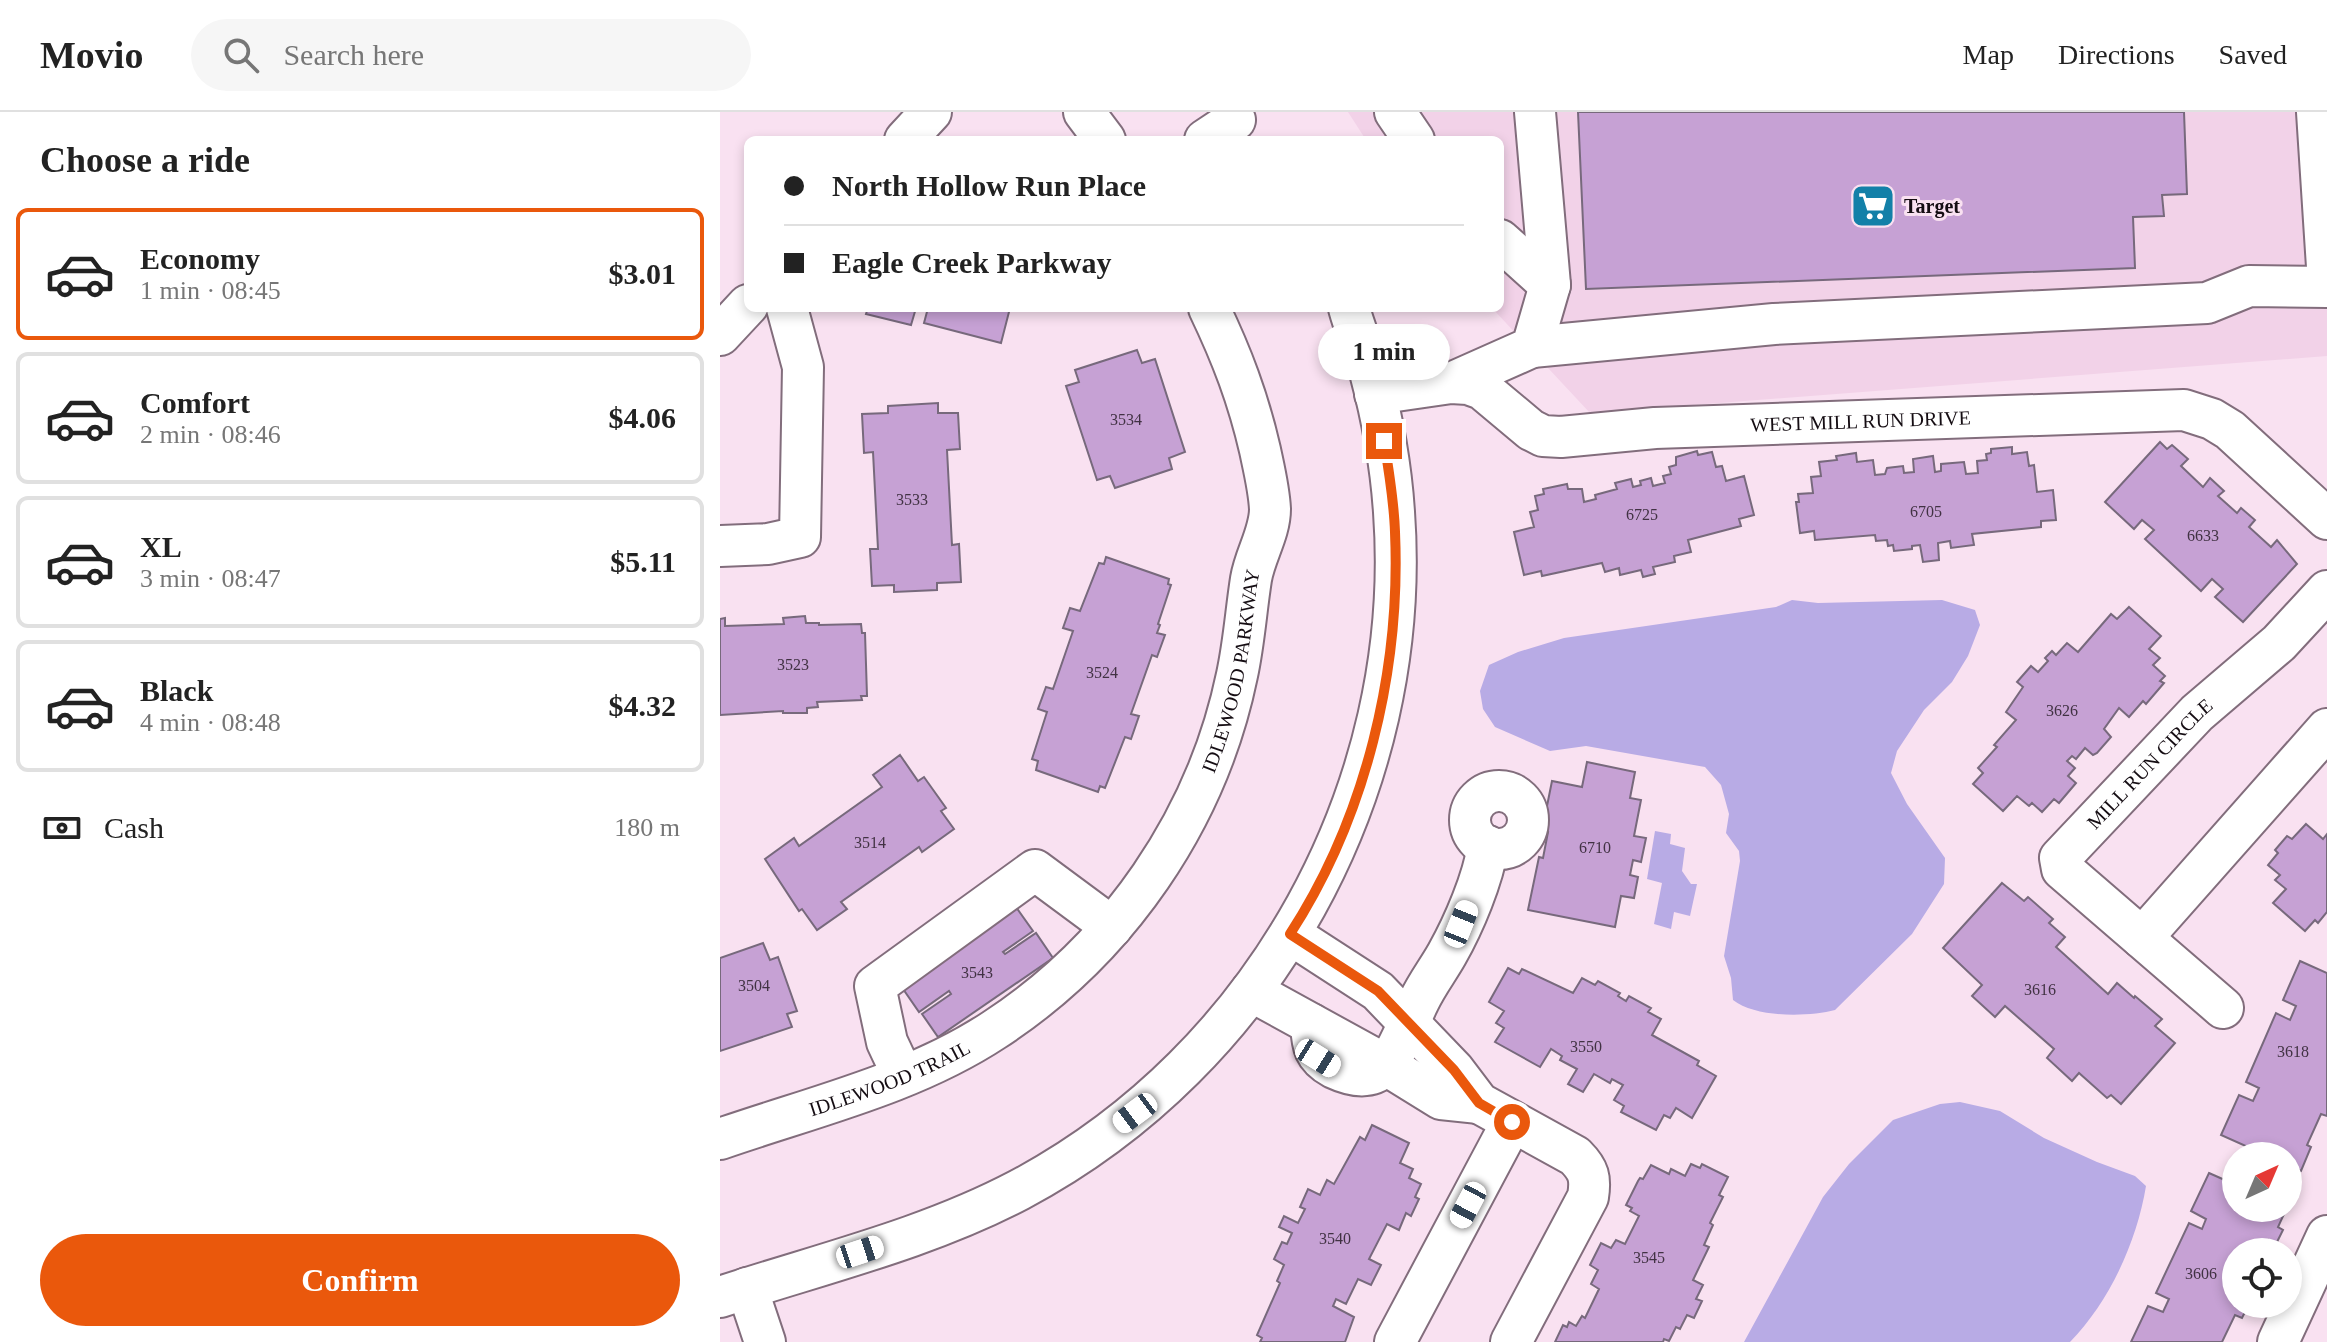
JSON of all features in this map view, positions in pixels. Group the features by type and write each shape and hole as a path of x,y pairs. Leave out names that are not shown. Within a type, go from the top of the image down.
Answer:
{"street":[{"path":"909,136 931,112"},
{"path":"1084,112 1102,136"},
{"path":"1395,112 1411,136"},
{"path":"1532,347 1550,285 1535,112"},
{"path":"2317,112 2327,267"},
{"path":"1504,244 1550,285"},
{"path":"1451,383 1532,347 1774,324 2207,303 2249,286 2327,287"},
{"path":"720,335 744,309"},
{"path":"720,546 768,544 800,537 803,367 788,312"},
{"name":"IDLEWOOD PARKWAY","path":"1047,991 1112,927 1167,852 1212,759 1237,676 1251,576 1270,512 1249,403 1230,349 1211,312"},
{"path":"765,1342 735,1292 959,1218 1060,1166 1135,1113 1201,1051 1251,991 1290,934 1329,864 1355,800 1386,679 1395,600 1395,531 1391,486 1375,394 1350,312"},
{"name":"WEST MILL RUN DRIVE","path":"1375,394 1451,383 1468,384 1482,389 1531,430 1543,436 1561,437 1655,428 2184,410 2212,419 2230,430 2327,519"},
{"name":"MILL RUN CIRCLE","path":"2223,1008 2062,869 2060,858 2197,713 2279,643 2327,591"},
{"path":"2142,938 2327,729"},
{"path":"1386,1065 1457,933 1485,865 1488,846"},
{"path":"903,1076 887,1042 875,986 1035,870 1112,927"},
{"path":"1290,934 1378,991 1495,1113"},
{"name":"IDLEWOOD TRAIL","path":"720,1139 921,1070 974,1043 1047,991"},
{"path":"1251,991 1441,1099 1495,1113 1575,1156 1587,1167 1591,1178 1588,1197 1511,1342"},
{"path":"1395,1342 1495,1113"},
{"path":"2278,1342 2327,1236"}],"shaded area":[{"path":"1348,112 2327,112 2327,356 1590,413 1496,312 1504,312 1504,136 1363,136"},
{"path":"1792,600 1818,603 1942,600 1975,610 1980,625 1968,656 1952,682 1924,710 1897,751 1891,773 1907,804 1945,858 1944,884 1912,934 1835,1010 1797,1015 1755,1010 1733,1000 1731,978 1724,956 1740,861 1739,851 1726,833 1729,814 1721,785 1705,767 1586,746 1550,751 1495,727 1483,709 1480,691 1489,665 1518,652 1564,638 1776,607"},
{"path":"1655,831 1671,834 1670,844 1685,848 1682,871 1691,884 1697,884 1690,916 1674,912 1671,929 1654,924 1662,883 1647,879"},
{"path":"1960,1102 2000,1111 2044,1138 2135,1176 2146,1186 2136,1228 2120,1269 2097,1308 2070,1342 1744,1342 1823,1197 1849,1164 1893,1120 1940,1104"}],"building":[{"name":"Target","path":"1578,112 2184,112 2187,194 2162,195 2164,216 2133,217 2135,268 1586,289"},
{"path":"867,312 915,312 911,325"},
{"path":"927,312 1009,312 1001,343 924,323"},
{"path":"1137,350 1142,363 1155,359 1185,452 1169,458 1172,469 1115,488 1110,476 1097,480 1066,386 1079,382 1075,370"},
{"path":"938,403 938,413 958,413 960,449 947,450 952,545 959,544 961,582 937,583 937,590 894,592 894,585 872,586 870,549 878,549 873,452 864,453 862,414 888,413 888,406"},
{"path":"2160,442 2167,449 2172,445 2188,459 2181,466 2203,487 2210,478 2224,491 2218,496 2237,513 2241,508 2255,520 2249,527 2271,547 2277,540 2297,564 2243,622 2215,597 2223,589 2212,579 2201,591 2145,539 2154,530 2142,520 2134,529 2105,502"},
{"path":"2012,447 2012,454 2027,452 2029,466 2034,465 2037,492 2053,490 2056,520 2041,521 2041,527 1972,534 1974,545 1951,548 1950,541 1938,543 1939,560 1923,562 1920,545 1894,551 1887,540 1876,541 1875,535 1815,540 1814,531 1800,533 1796,502 1799,502 1798,494 1813,493 1811,477 1821,476 1819,462 1856,453 1857,462 1873,460 1875,475 1885,474 1887,468 1903,466 1904,473 1914,472 1913,459 1933,456 1935,472 1941,471 1941,464 1964,462 1966,474 1978,473 1977,461 1987,460 1986,454 1991,453 1991,449"},
{"path":"1697,451 1698,455 1712,452 1716,467 1722,466 1726,481 1744,476 1754,515 1739,519 1741,526 1688,540 1691,552 1674,556 1675,562 1653,567 1655,574 1643,577 1641,570 1620,575 1619,568 1605,572 1602,563 1542,576 1541,571 1524,575 1514,532 1534,527 1530,512 1538,510 1535,496 1544,494 1543,489 1567,484 1568,489 1582,489 1584,502 1596,499 1595,495 1617,489 1615,483 1631,479 1633,487 1651,478 1653,486 1665,483 1663,476 1671,474 1669,467 1676,465 1676,457"},
{"path":"1106,557 1169,579 1168,584 1171,585 1158,624 1157,633 1165,635 1157,657 1152,655 1131,714 1139,716 1131,739 1125,737 1105,788 1100,786 1098,792 1036,770 1038,761 1032,759 1047,712 1038,709 1046,687 1053,689 1073,631 1063,628 1070,608 1080,611 1099,563 1104,564"},
{"path":"2129,607 2161,636 2149,649 2160,658 2153,665 2165,676 2160,681 2164,683 2146,704 2143,701 2129,717 2119,708 2104,729 2111,737 2097,753 2093,755 2085,748 2076,759 2072,756 2067,761 2075,768 2068,776 2076,783 2059,803 2054,799 2042,812 2017,796 2003,811 1973,784 1983,773 1978,768 2016,720 2006,712 2023,687 2017,682 2031,666 2038,672 2052,651 2056,655 2067,643 2078,652 2111,614 2117,619"},
{"path":"805,616 806,623 819,625 861,624 862,633 865,633 867,696 861,696 862,700 817,702 818,707 807,708 807,713 783,711 720,715 720,619 725,618 725,626 784,624 783,618"},
{"path":"900,755 918,781 924,777 946,808 941,811 954,829 922,852 919,847 841,902 847,909 817,930 802,909 799,911 765,859 794,838 799,846 882,787 873,775"},
{"path":"1587,762 1635,772 1630,798 1641,800 1634,836 1646,838 1641,862 1633,860 1630,875 1638,877 1634,898 1621,896 1615,927 1528,910 1539,857 1543,858 1548,832 1542,831 1552,781 1582,787"},
{"path":"2306,824 2323,839 2327,834 2327,912 2318,923 2315,920 2305,931 2273,903 2286,889 2275,880 2280,875 2268,865 2287,836 2292,839"},
{"path":"2002,883 2024,901 2028,897 2053,919 2049,923 2065,937 2056,947 2108,994 2117,983 2135,996 2162,1019 2155,1026 2175,1043 2121,1104 2111,1095 2107,1098 2079,1073 2072,1081 2047,1058 2054,1049 2005,1006 1995,1017 1972,996 1982,985 1943,948"},
{"path":"1016,907 1033,931 1003,952 1005,954 1036,933 1053,958 938,1037 922,1014 951,994 949,991 919,1012 901,986"},
{"path":"763,943 770,960 778,957 797,1011 787,1014 792,1027 720,1051 720,958"},
{"path":"2300,961 2327,973 2327,1116 2321,1114 2307,1145 2311,1147 2302,1169 2302,1142 2237,1142 2221,1135 2239,1095 2253,1101 2259,1088 2246,1082 2276,1013 2290,1020 2296,1006 2283,1000"},
{"path":"1508,968 1519,974 1522,969 1573,993 1582,978 1595,985 1598,981 1620,993 1618,996 1626,1001 1629,996 1651,1008 1648,1012 1661,1019 1652,1035 1699,1061 1697,1065 1716,1076 1692,1118 1676,1108 1670,1118 1664,1115 1656,1130 1621,1112 1624,1106 1614,1100 1623,1085 1612,1079 1610,1083 1594,1074 1583,1092 1568,1084 1577,1069 1560,1060 1562,1056 1551,1049 1540,1067 1495,1042 1504,1028 1496,1023 1504,1011 1489,1002"},
{"path":"1372,1125 1409,1143 1400,1163 1413,1169 1409,1178 1421,1184 1415,1197 1419,1199 1411,1216 1406,1213 1399,1230 1387,1224 1369,1259 1381,1265 1371,1285 1358,1279 1346,1304 1336,1299 1333,1306 1354,1317 1345,1342 1260,1342 1262,1338 1257,1335 1280,1283 1277,1281 1284,1265 1274,1259 1282,1242 1287,1244 1292,1233 1279,1227 1284,1216 1298,1223 1305,1209 1300,1207 1308,1189 1320,1195 1327,1180 1334,1184 1360,1137 1365,1140"},
{"path":"1691,1164 1700,1168 1702,1164 1728,1177 1719,1195 1723,1197 1710,1223 1713,1225 1704,1245 1709,1247 1693,1280 1703,1285 1696,1299 1702,1301 1694,1318 1687,1315 1669,1341 1555,1342 1563,1325 1567,1327 1569,1322 1576,1326 1582,1316 1585,1318 1599,1289 1591,1284 1598,1270 1590,1265 1601,1243 1611,1248 1616,1240 1625,1244 1639,1216 1626,1205 1640,1178 1643,1179 1651,1165 1669,1174 1671,1169 1685,1176"},
{"path":"2209,1173 2222,1179 2222,1222 2280,1222 2278,1227 2283,1230 2279,1238 2222,1238 2222,1318 2234,1318 2222,1342 2131,1342 2148,1306 2163,1312 2169,1299 2156,1293 2189,1223 2202,1229 2206,1219 2191,1211"}],"place":[{"name":"Target","path":"1873,206"}],"route":[{"path":"1384,441 1394,508 1396,553 1395,600 1380,712 1362,779 1339,842 1309,904 1290,934 1378,991 1454,1070 1479,1103 1512,1122"}]}
